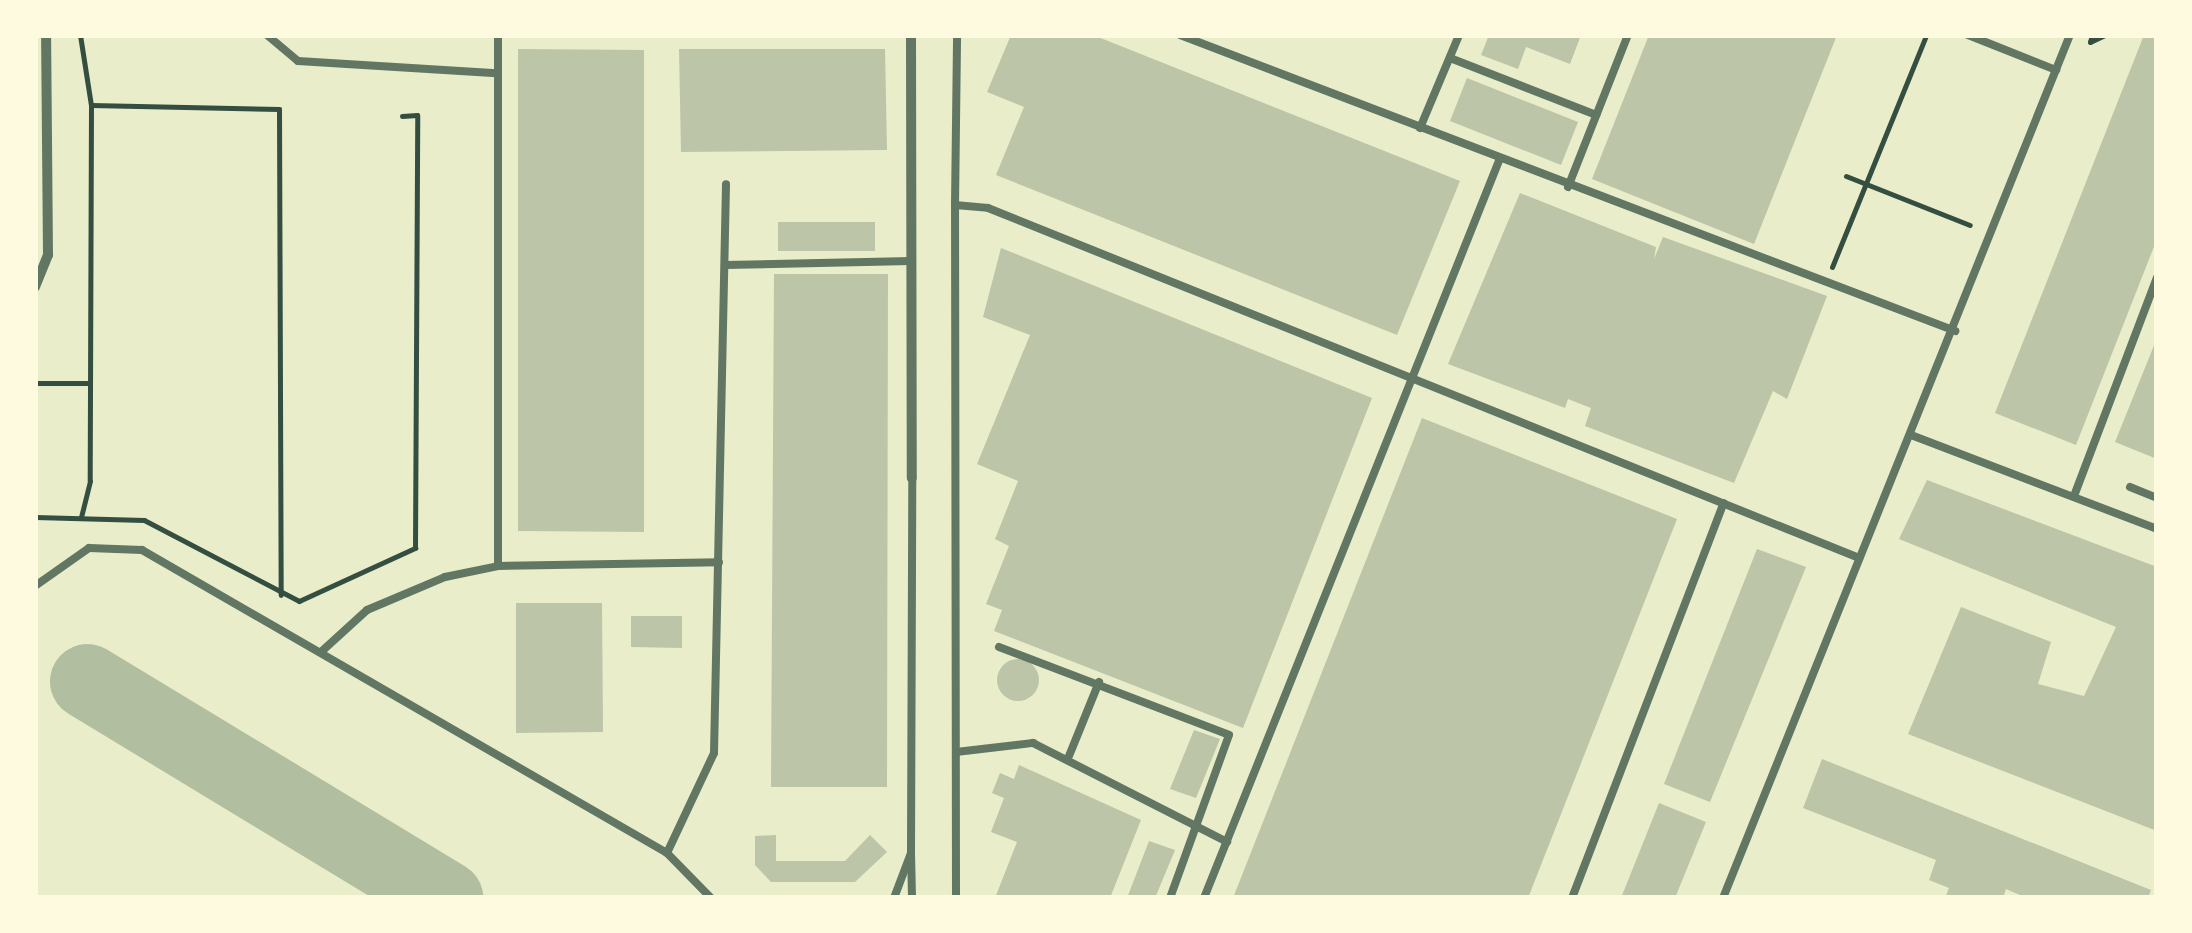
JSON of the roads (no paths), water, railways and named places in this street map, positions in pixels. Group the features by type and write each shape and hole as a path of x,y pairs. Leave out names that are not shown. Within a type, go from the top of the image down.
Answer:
{"street":[{"path":"35,287 48,255 46,35"},
{"path":"911,35 912,478"}],"lane":[{"path":"267,35 298,62 497,72"},
{"path":"498,35 498,566"},
{"path":"956,898 957,35"},
{"path":"1180,35 1499,161 1827,279 1955,331"},
{"path":"1420,128 1459,35"},
{"path":"1568,187 1628,35"},
{"path":"1968,35 2056,70"},
{"path":"1724,898 1955,331 2070,35"},
{"path":"35,55 48,52"},
{"path":"1450,58 1596,115"},
{"path":"1204,898 1499,161"},
{"path":"667,853 714,753 726,184"},
{"path":"955,205 988,208 1860,558"},
{"path":"724,264 911,261"},
{"path":"2074,496 2157,278"},
{"path":"1912,435 2157,529"},
{"path":"912,478 912,898"},
{"path":"2130,487 2157,498"},
{"path":"1572,898 1724,503"},
{"path":"35,586 89,548 142,550 667,853 712,898"},
{"path":"321,652 404,590 498,566 719,562"},
{"path":"999,647 1100,682 1229,735 1170,898"},
{"path":"1069,756 1100,682"},
{"path":"956,752 1022,742 1069,756 1195,830 1227,842"},
{"path":"894,898 911,853"}]}
